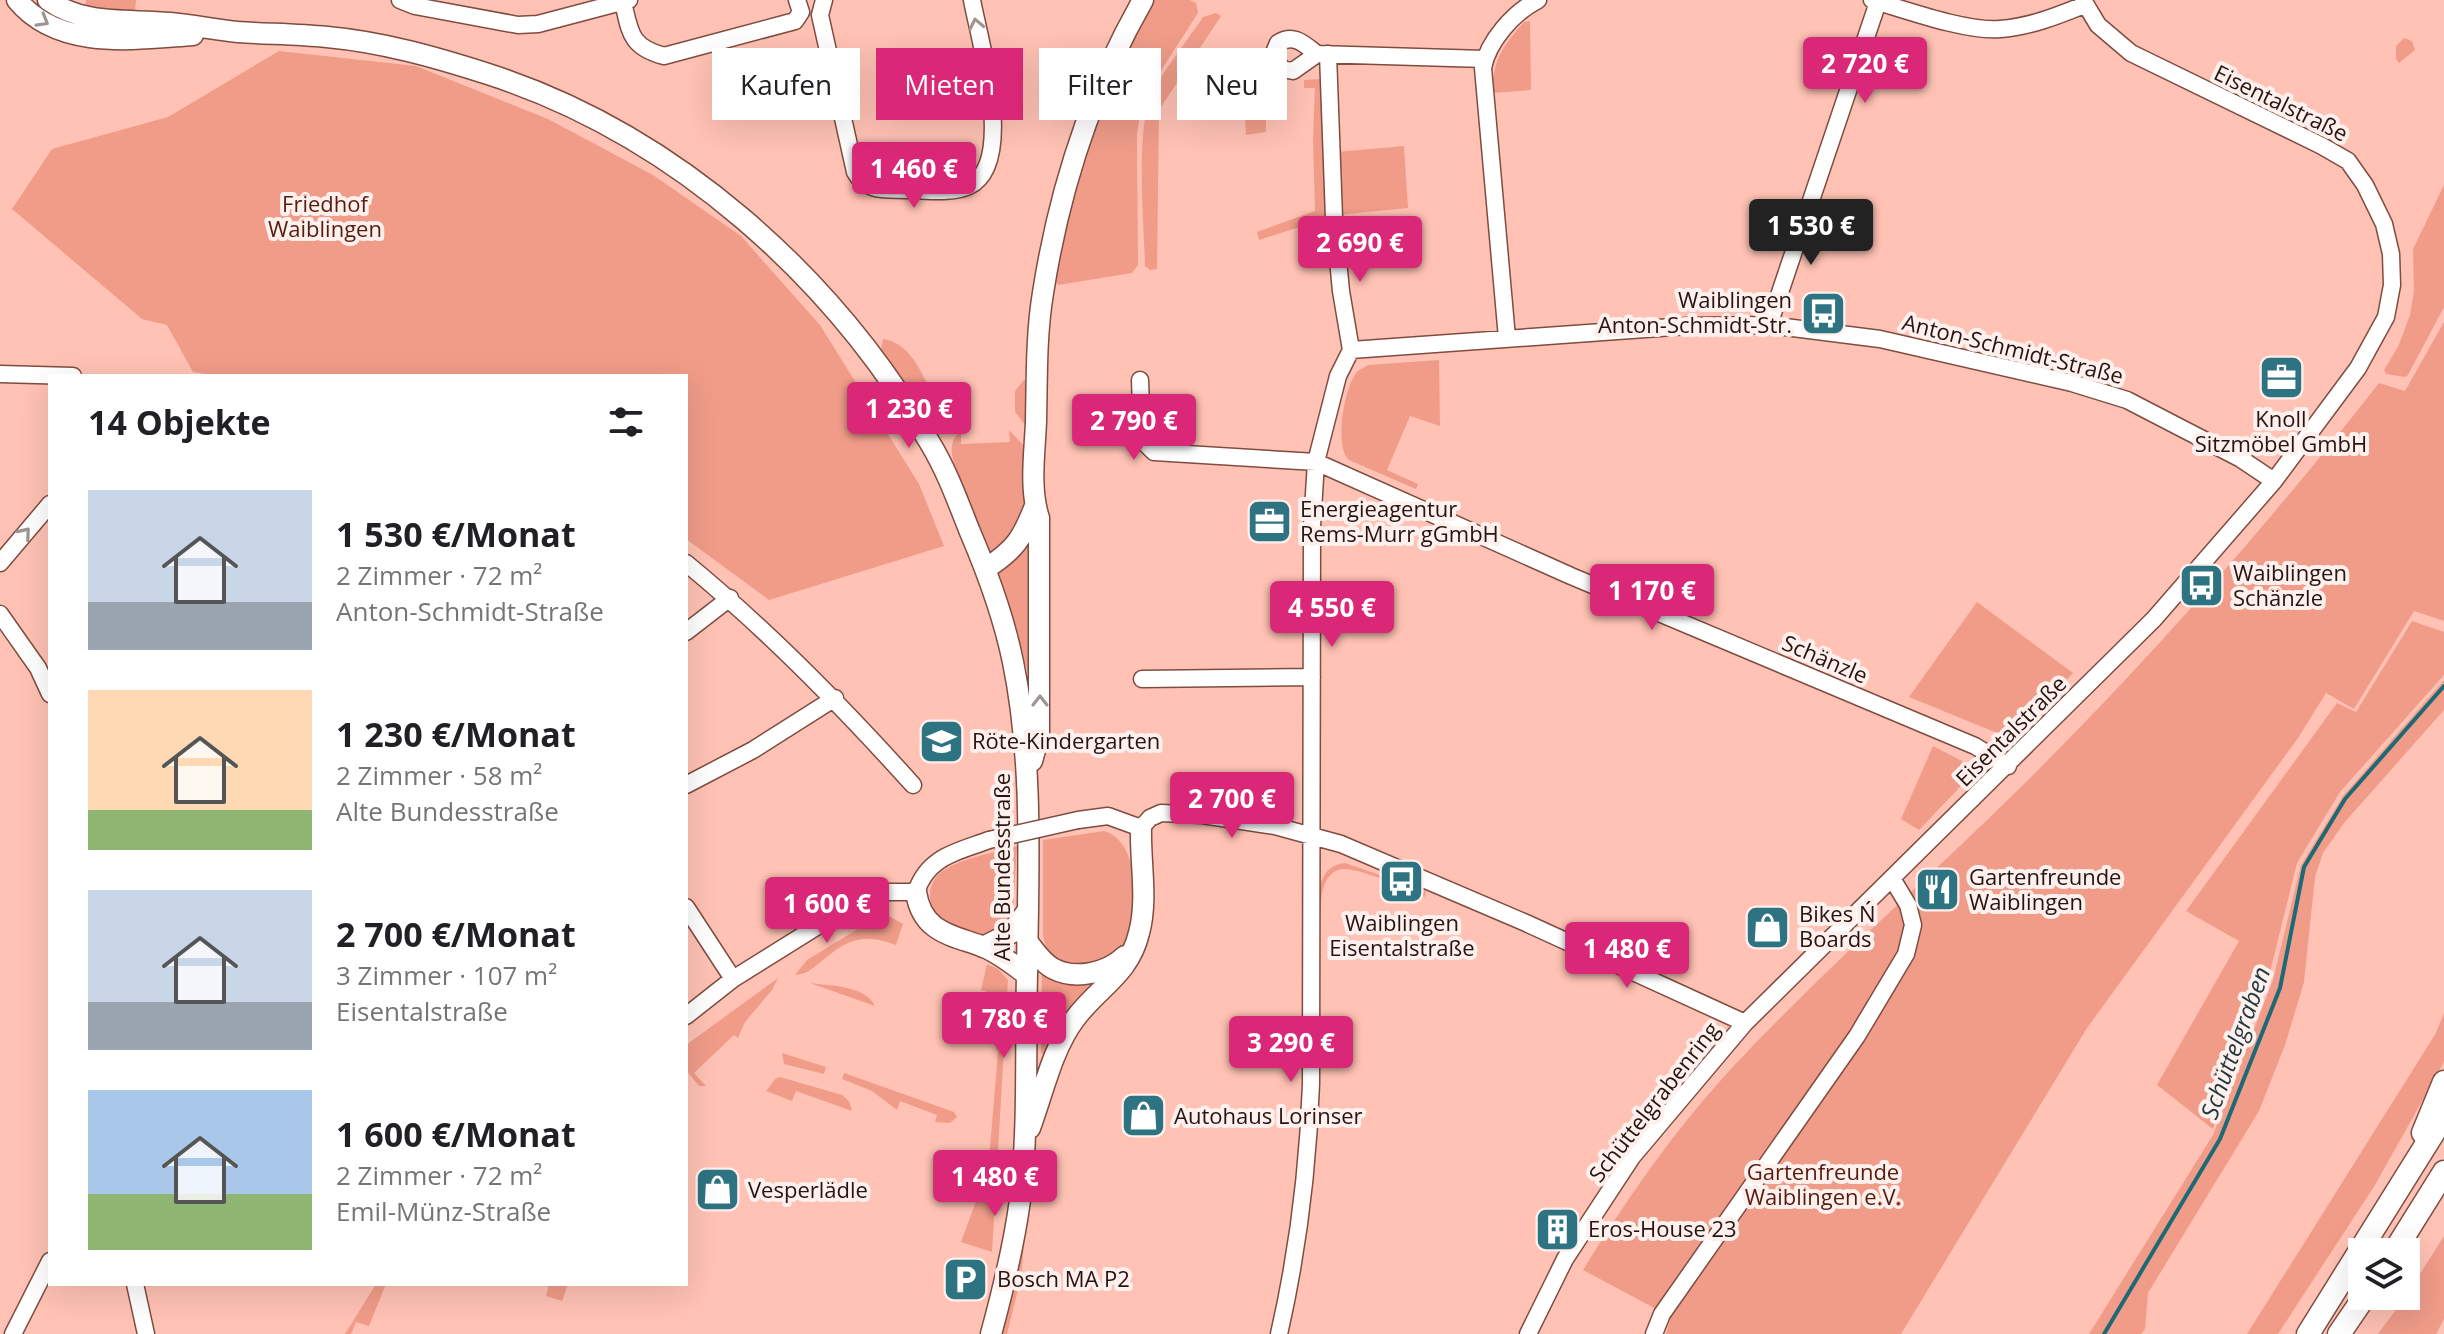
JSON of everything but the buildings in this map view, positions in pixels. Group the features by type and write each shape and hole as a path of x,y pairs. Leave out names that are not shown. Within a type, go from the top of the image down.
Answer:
{"highway":[{"path":"2406,1180 2444,1082"},
{"path":"2308,1334 2444,1116"},
{"path":"2404,1238 2444,1172"},
{"path":"2409,1238 2444,1202"},
{"path":"2339,1334 2355,1310"}],"main road":[{"name":"Alte Bundesstraße","path":"17,0 42,22 74,35 134,39 235,31"},
{"name":"Alte Bundesstraße","path":"48,0 85,18 166,22 380,44 495,76 552,99 606,125 669,163 730,208 800,271 859,340 929,441 985,569 1013,662 1021,704 1027,777 1028,910 1024,1146 1017,1223 991,1334"},
{"path":"1027,777 1039,736 1039,518 1035,506 1037,359 1043,294 1064,191 1096,94 1118,43 1143,0"},
{"path":"985,569 1015,548 1035,506"},
{"path":"1024,1146 1066,1033 1087,1005 1119,974 1136,944 1142,911 1141,828"},
{"path":"916,892 924,918 935,927 983,947 1027,975"},
{"path":"983,947 1011,933 1028,910"},
{"path":"1027,941 1054,969 1069,974 1102,971 1118,962 1136,944"}],"street":[{"path":"400,0 415,6 518,25 538,24 626,1 632,38 643,48 664,56 795,21 801,12 797,0"},
{"path":"824,0 820,15 855,172 860,181 870,188 931,190 958,189 975,182 988,161 992,145 994,113 972,0"},
{"path":"1507,338 1483,77 1485,59 1507,25 1538,0"},
{"path":"1769,325 1814,197 1875,1 1971,27 1998,30 2047,19 2084,2"},
{"name":"Eisentalstraße","path":"1745,1023 2154,619 2274,481 2358,368 2386,317 2392,285 2391,254 2384,224 2374,200 2348,161 2131,53 2098,25 2084,2"},
{"path":"1279,1334 1301,1218 1308,1156 1312,526 1316,462 1338,376 1351,350 1334,222 1323,54 1485,59"},
{"name":"Anton-Schmidt-Straße","path":"1351,350 1687,326 1769,325 1880,339 2086,387 2127,400 2241,459 2274,481"},
{"path":"0,374 48,375"},
{"path":"1140,380 1143,441 1154,452 1162,455 1316,462"},
{"name":"Schänzle","path":"1316,462 1571,576 1975,746 2008,766"},
{"path":"0,563 48,506"},
{"path":"688,565 730,598 835,698 913,785"},
{"path":"688,630 730,598"},
{"path":"0,614 38,668 48,690"},
{"path":"1142,679 1312,677"},
{"path":"688,784 766,743 835,698"},
{"path":"688,1014 733,979 853,904 887,892 916,892 929,867 942,858 989,840 1078,820 1108,816 1141,828 1150,818 1170,812 1261,824 1341,844 1745,1023"},
{"path":"1654,1334 1662,1314 1857,1036 1906,954 1913,925 1908,905 1893,880"},
{"path":"688,910 733,979"},
{"name":"Schüttelgrabenring","path":"1528,1334 1565,1259 1632,1157 1745,1023"},
{"path":"13,1334 48,1265"},
{"path":"135,1286 146,1334"}],"green space":[{"path":"86,0 136,0 135,12 85,6"},
{"path":"1153,0 1190,0 1196,3 1198,13 1161,70 1161,48 1128,48"},
{"path":"1216,13 1221,16 1200,48 1181,48 1203,17"},
{"path":"1530,21 1531,90 1493,93 1494,71 1500,54 1524,22"},
{"path":"2404,38 2412,41 2415,50 2399,63 2396,46"},
{"name":"Friedhof Waiblingen","path":"279,51 416,66 548,119 653,175 741,236 820,325 919,484 944,546 769,600 688,540 688,374 193,372 167,325 142,319 12,209 52,149 168,117"},
{"path":"1177,54 1177,83 1161,107 1161,77"},
{"path":"1322,79 1326,229 1318,232 1315,222 1259,240 1257,232 1315,211 1315,88 1304,88 1304,80"},
{"path":"1096,120 1139,120 1138,265 1132,273 1058,285 1054,279 1058,259"},
{"path":"1146,120 1159,120 1157,269 1150,270 1145,266"},
{"path":"1245,120 1266,120 1266,132 1246,135"},
{"path":"1404,146 1408,208 1337,215 1337,152"},
{"path":"2444,185 2444,307 2408,375 2386,374 2384,370 2398,347 2410,315 2414,291 2413,249"},
{"name":"Gartenfreunde Waiblingen e.V.","path":"2444,322 2444,621 2414,611 2354,709 2326,693 2298,738 2087,1028 1901,1334 1666,1334 1671,1317 1583,1270 1651,1167 1729,1071 2023,785 2117,689 2252,539 2379,383 2405,391"},
{"path":"883,339 905,350 922,372 933,399 940,424 938,427 884,359 881,349"},
{"path":"1439,360 1440,426 1410,416 1387,470 1418,484 1416,489 1349,460 1342,443 1342,417 1348,390 1357,372 1368,365"},
{"path":"1024,380 1027,381 1026,426 1015,412 1015,391"},
{"path":"1009,430 1027,453 1024,510 1015,538 989,556 958,478 952,444 961,431 961,444 1010,442"},
{"path":"1033,532 1032,689 998,575 1001,567"},
{"path":"1977,602 2073,673 2021,731 2002,735 1909,697"},
{"path":"2412,621 2444,632 2444,675 2340,792 2297,863 2270,972 2213,1129 2157,1085 2239,941 2186,911 2337,703 2356,712"},
{"path":"2444,680 2444,710 2344,823 2323,853 2315,877 2304,982 2285,1045 2259,1111 2148,1293 2145,1329 2141,1334 2089,1334 2213,1135 2273,980 2301,865 2343,796"},
{"path":"1933,746 1962,761 1966,776 1960,787 1919,830 1901,819"},
{"path":"1104,831 1122,844 1132,868 1136,896 1133,927 1123,949 1089,967 1055,962 1047,952 1043,936 1043,840"},
{"path":"1017,846 1013,911 1007,925 982,937 939,918 930,897 933,882 944,870"},
{"path":"1345,863 1426,891 1425,897 1381,879 1345,869 1333,873 1326,881 1321,909 1316,909 1322,879 1330,868"},
{"path":"884,913 903,924 896,945 873,939 854,941 837,949 808,971 795,975 807,960"},
{"path":"987,964 998,969 1008,980 992,1252 961,1242 986,1174 990,1148 998,1052 987,1030 989,1021 982,1018 990,993 981,990"},
{"path":"1042,971 1100,977 1048,1058 1041,1053"},
{"path":"778,978 772,990 745,1022 738,1038 734,1035 694,1073 706,1086 699,1086 688,1072 688,1044"},
{"path":"810,983 855,990 875,1006"},
{"path":"2444,1013 2444,1062 2375,1185 2278,1334 2247,1334 2436,1033"},
{"path":"782,1053 826,1067 824,1074 784,1064"},
{"path":"844,1073 954,1112 957,1117 950,1123 935,1122 937,1115 900,1101 897,1110 872,1091 842,1079"},
{"path":"780,1077 842,1095 849,1101 852,1111 796,1091 792,1101 766,1091"},
{"path":"2444,1236 2444,1319 2436,1334 2378,1334 2396,1310 2420,1310 2420,1274"},
{"path":"1024,1245 1021,1277 1007,1334 1002,1334"},
{"path":"375,1286 385,1286 369,1326 356,1322 351,1334 345,1334"},
{"path":"548,1286 567,1286 562,1301 546,1296"}],"waterway":[{"name":"Schüttelgraben","path":"2104,1334 2220,1139 2280,988 2304,867 2345,799 2444,686"}],"place":[{"name":"Waiblingen Anton-Schmidt-Str.","path":"1823,313"},
{"name":"Knoll Sitzmöbel GmbH","path":"2281,378"},
{"name":"Energieagentur Rems-Murr gGmbH","path":"1269,522"},
{"name":"Waiblingen Schänzle","path":"2202,586"},
{"name":"Röte-Kindergarten","path":"941,741"},
{"name":"Waiblingen Eisentalstraße","path":"1402,882"},
{"name":"Gartenfreunde Waiblingen","path":"1938,890"},
{"name":"Bikes Ń Boards","path":"1768,927"},
{"name":"Autohaus Lorinser","path":"1143,1116"},
{"name":"Vesperlädle","path":"717,1190"},
{"name":"Eros-House 23","path":"1557,1229"},
{"name":"Bosch MA P2","path":"966,1279"}]}
